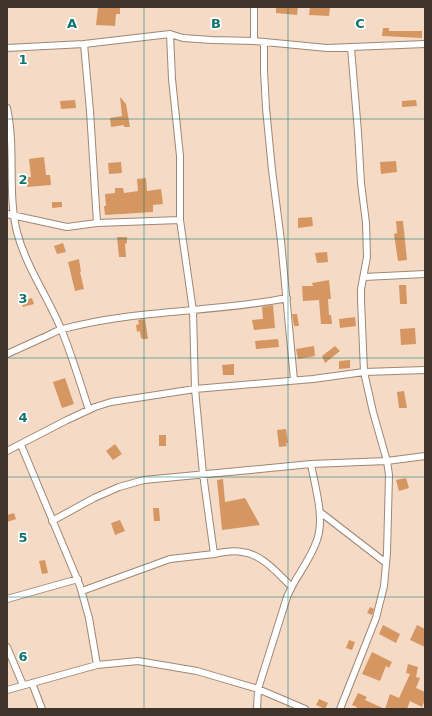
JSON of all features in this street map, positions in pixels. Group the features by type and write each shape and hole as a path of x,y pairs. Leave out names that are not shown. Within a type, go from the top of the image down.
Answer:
{"street":[{"path":"254,7 254,41"},
{"path":"170,34 172,79 180,156 180,220 193,311 195,389 203,474 214,554"},
{"path":"7,48 84,44 170,34 183,38 254,41 308,47 351,48 425,44"},
{"path":"264,42 266,108 287,298 294,380"},
{"path":"84,44 91,122 97,223"},
{"path":"340,709 376,618 384,586 389,475 387,461 373,412 364,372 361,289 367,257 366,223 361,183 351,48"},
{"path":"7,108 11,144 10,214 24,252 61,329 89,410"},
{"path":"10,214 67,227 97,223 180,220"},
{"path":"364,277 425,274"},
{"path":"7,354 61,329 109,318 193,311 287,298"},
{"path":"7,451 67,420 111,402 195,389 364,372 425,370"},
{"path":"20,445 78,579 89,618 97,665"},
{"path":"52,521 94,498 119,487 144,480 311,464 387,461 425,456"},
{"path":"257,709 258,689 291,586 317,540 320,529 321,519 311,464"},
{"path":"320,512 386,564"},
{"path":"82,591 170,559 229,552 242,552 254,555 267,564 291,586"},
{"path":"7,599 78,579"},
{"path":"7,647 23,685"},
{"path":"7,690 97,665 138,661 196,671 258,689 304,709"},
{"path":"32,683 42,709"}],"building":[{"path":"98,7 120,7 120,14 116,14 115,26 96,25"},
{"path":"276,7 298,7 297,15 276,13"},
{"path":"310,7 330,7 329,16 309,15"},
{"path":"383,28 389,28 389,31 422,31 422,38 382,36"},
{"path":"120,97 126,104 130,127 124,127 124,125 111,127 110,118 122,116"},
{"path":"75,100 76,108 61,109 60,101"},
{"path":"416,100 417,106 402,107 402,101"},
{"path":"44,157 46,175 50,175 51,185 27,187 27,177 31,177 29,159"},
{"path":"396,161 397,172 381,174 380,162"},
{"path":"121,162 122,173 109,174 108,163"},
{"path":"146,178 147,191 161,189 163,204 153,205 153,212 105,215 105,194 115,193 115,188 123,188 124,193 138,191 137,179"},
{"path":"52,202 62,202 62,207 52,208"},
{"path":"312,217 313,226 298,228 298,218"},
{"path":"396,221 403,221 407,260 398,261 394,234 397,233"},
{"path":"117,237 127,237 127,243 125,244 126,257 119,257"},
{"path":"63,243 66,252 57,254 54,246"},
{"path":"327,252 328,262 317,263 315,253"},
{"path":"79,259 84,289 75,291 68,262"},
{"path":"329,280 331,299 328,299 329,315 331,315 332,324 321,324 319,300 303,301 302,286 313,286 312,283"},
{"path":"399,285 406,285 407,304 400,304"},
{"path":"32,298 34,304 23,307 21,301"},
{"path":"273,305 275,328 254,330 252,320 263,319 262,307"},
{"path":"292,314 297,314 299,326 294,326"},
{"path":"355,317 356,326 340,328 339,319"},
{"path":"145,319 148,339 141,338 140,331 137,332 136,325 139,324 138,320"},
{"path":"415,328 416,344 401,345 400,329"},
{"path":"278,339 279,347 256,349 255,341"},
{"path":"314,346 315,356 298,359 296,349"},
{"path":"335,346 340,351 325,363 322,356"},
{"path":"350,360 350,368 339,369 339,361"},
{"path":"234,364 234,375 223,375 222,365"},
{"path":"65,378 74,404 62,408 53,382"},
{"path":"404,391 407,408 399,408 397,392"},
{"path":"286,429 287,446 279,447 277,430"},
{"path":"159,435 166,435 166,446 159,446"},
{"path":"115,444 122,454 113,460 106,451"},
{"path":"406,478 409,488 399,491 396,480"},
{"path":"223,479 225,502 245,498 260,525 222,530 217,480"},
{"path":"153,508 159,508 160,521 154,521"},
{"path":"14,513 16,519 7,522 7,515"},
{"path":"120,520 125,531 115,535 111,523"},
{"path":"45,560 48,573 42,574 39,561"},
{"path":"370,607 374,609 372,615 367,613"},
{"path":"383,625 400,634 396,643 379,634"},
{"path":"417,625 425,629 425,647 410,640"},
{"path":"349,640 355,642 352,650 346,648"},
{"path":"372,652 392,662 389,668 386,666 380,681 362,674"},
{"path":"408,664 418,667 416,677 420,678 416,688 425,692 425,700 422,707 410,701 407,709 385,709 390,694 399,698 410,674 406,673"},
{"path":"358,693 367,697 365,700 385,709 356,709 357,707 352,705"},
{"path":"319,699 328,703 325,709 316,705"}]}
